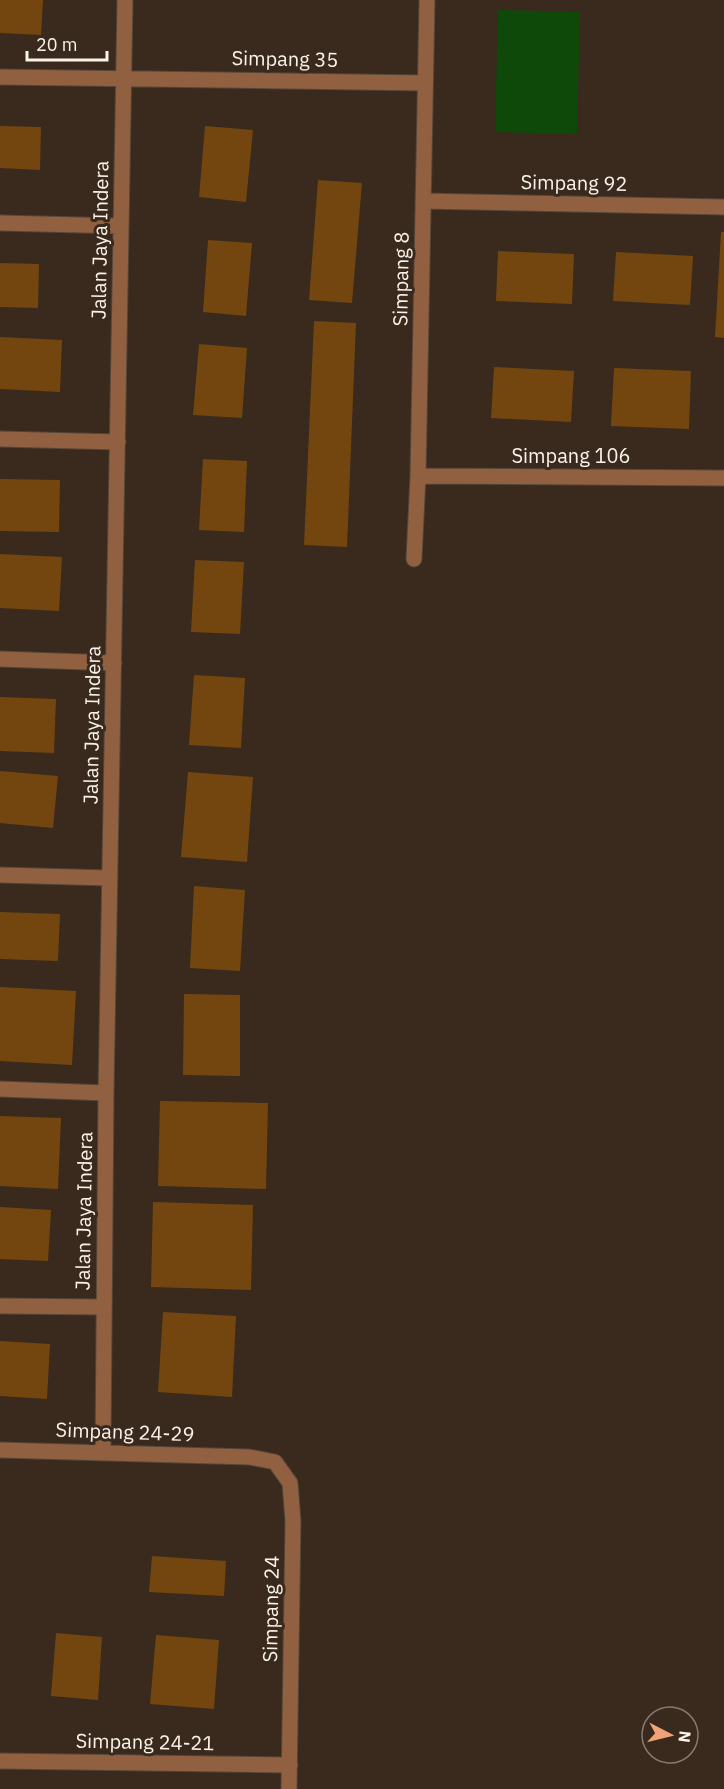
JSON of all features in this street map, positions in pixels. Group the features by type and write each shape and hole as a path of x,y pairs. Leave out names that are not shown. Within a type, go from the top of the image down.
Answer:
{"street":[{"name":"Jalan Jaya Indera","path":"103,1452 106,1093 125,0"},
{"name":"Simpang 8","path":"414,559 418,476 427,0"},
{"name":"Simpang 35","path":"0,77 425,83"},
{"name":"Simpang 92","path":"423,201 724,207"},
{"path":"0,224 122,226"},
{"path":"0,439 118,442"},
{"name":"Simpang 106","path":"418,476 724,478"},
{"path":"0,659 114,663"},
{"path":"0,875 110,878"},
{"path":"0,1089 106,1093"},
{"path":"0,1306 104,1307"},
{"name":"Simpang 24-29","path":"0,1450 249,1457"},
{"name":"Simpang 24","path":"249,1457 275,1462 290,1483 293,1521 289,1789"},
{"name":"Simpang 24-21","path":"0,1761 290,1765"}],"green space":[{"path":"498,10 580,12 577,134 495,132"}],"building":[{"path":"0,0 43,0 41,35 0,33"},
{"path":"0,126 41,127 40,170 0,168"},
{"path":"205,126 253,130 246,202 199,197"},
{"path":"318,180 362,183 352,303 309,300"},
{"path":"721,232 724,232 724,338 715,337"},
{"path":"208,240 252,243 246,316 203,312"},
{"path":"498,251 574,254 572,304 496,301"},
{"path":"616,252 693,256 690,305 613,301"},
{"path":"0,263 39,264 38,308 0,307"},
{"path":"314,321 356,323 347,547 304,545"},
{"path":"0,337 62,340 60,392 0,389"},
{"path":"199,344 247,348 242,418 193,415"},
{"path":"494,367 574,371 571,422 491,418"},
{"path":"614,368 691,371 689,429 611,426"},
{"path":"203,459 247,461 244,532 199,530"},
{"path":"0,479 60,480 59,532 0,531"},
{"path":"0,554 62,557 59,611 0,608"},
{"path":"195,560 244,562 240,634 191,632"},
{"path":"194,675 245,678 241,748 189,745"},
{"path":"0,697 56,699 54,753 0,751"},
{"path":"0,771 58,776 53,828 0,823"},
{"path":"188,772 253,777 247,862 181,857"},
{"path":"194,886 245,890 240,971 190,968"},
{"path":"0,912 60,914 58,961 0,959"},
{"path":"0,987 76,991 72,1065 0,1061"},
{"path":"184,994 240,995 240,1076 183,1075"},
{"path":"160,1101 268,1103 266,1189 158,1186"},
{"path":"0,1116 61,1118 58,1189 0,1186"},
{"path":"153,1202 253,1205 251,1290 151,1287"},
{"path":"0,1207 51,1210 48,1261 0,1259"},
{"path":"163,1312 236,1316 232,1397 158,1392"},
{"path":"0,1341 50,1344 47,1399 0,1396"},
{"path":"152,1556 226,1561 224,1596 149,1592"},
{"path":"56,1633 102,1637 98,1700 51,1696"},
{"path":"156,1635 219,1640 214,1709 150,1704"}]}
